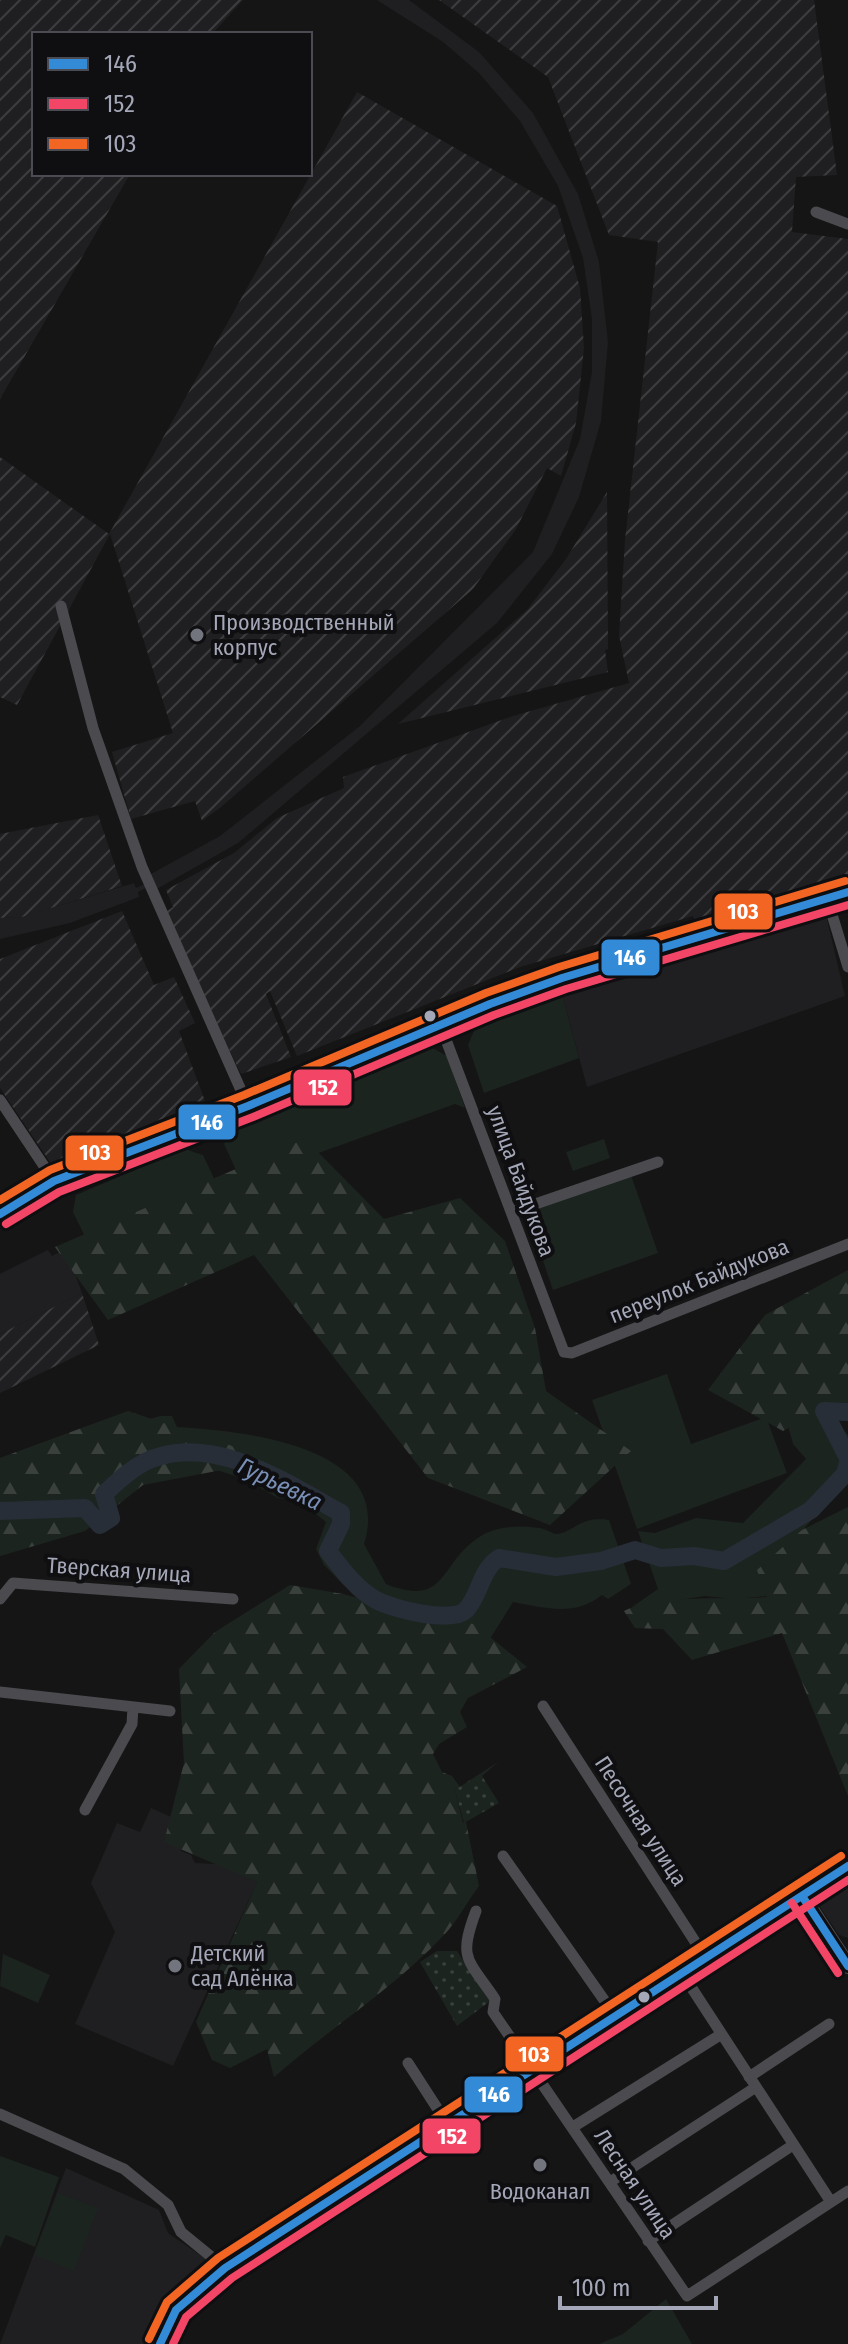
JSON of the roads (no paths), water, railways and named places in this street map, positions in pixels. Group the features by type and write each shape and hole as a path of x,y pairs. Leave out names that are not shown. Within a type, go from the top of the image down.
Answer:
{"main road":[{"path":"0,1214 54,1181 248,1106 440,1024 562,978 848,892"},
{"path":"802,1896 848,1966"}],"street":[{"path":"816,212 848,224"},
{"path":"61,606 93,728 142,867 248,1106"},
{"path":"827,898 848,967"},
{"name":"улица Байдукова","path":"440,1024 564,1352"},
{"path":"0,1100 54,1181"},
{"path":"512,1212 658,1162"},
{"name":"переулок Байдукова","path":"564,1352 572,1353 848,1244"},
{"name":"Тверская улица","path":"2,1594 13,1583 233,1599"},
{"path":"0,1692 170,1711"},
{"name":"Песочная улица","path":"543,1706 705,1957"},
{"path":"85,1810 132,1724 133,1707"},
{"path":"503,1856 616,2017"},
{"name":"Лесная улица","path":"476,1911 463,1945 467,1958 495,1999 493,2012 687,2296 848,2191"},
{"path":"682,1973 831,2202"},
{"path":"610,2182 829,2024"},
{"path":"573,2127 720,2035"},
{"path":"408,2063 448,2125"},
{"path":"0,2114 116,2164 168,2205 181,2232 225,2268"},
{"path":"648,2241 793,2145"}],"waterway":[{"name":"Гурьевка","path":"848,1412 824,1411 848,1458"},
{"name":"Гурьевка","path":"0,1511 85,1508 100,1525 111,1518 104,1494 145,1462 184,1452 231,1459 277,1478 341,1513 341,1524 328,1551 362,1590 384,1604 408,1611 448,1616 466,1610 488,1569 499,1558 556,1567 601,1561 635,1550 661,1558 694,1556 724,1561 811,1510 845,1474 848,1463"}],"place":[{"name":"Производственный корпус","path":"197,635"},
{"name":"Детский сад Алёнка","path":"175,1966"},
{"name":"Водоканал","path":"540,2165"}]}
